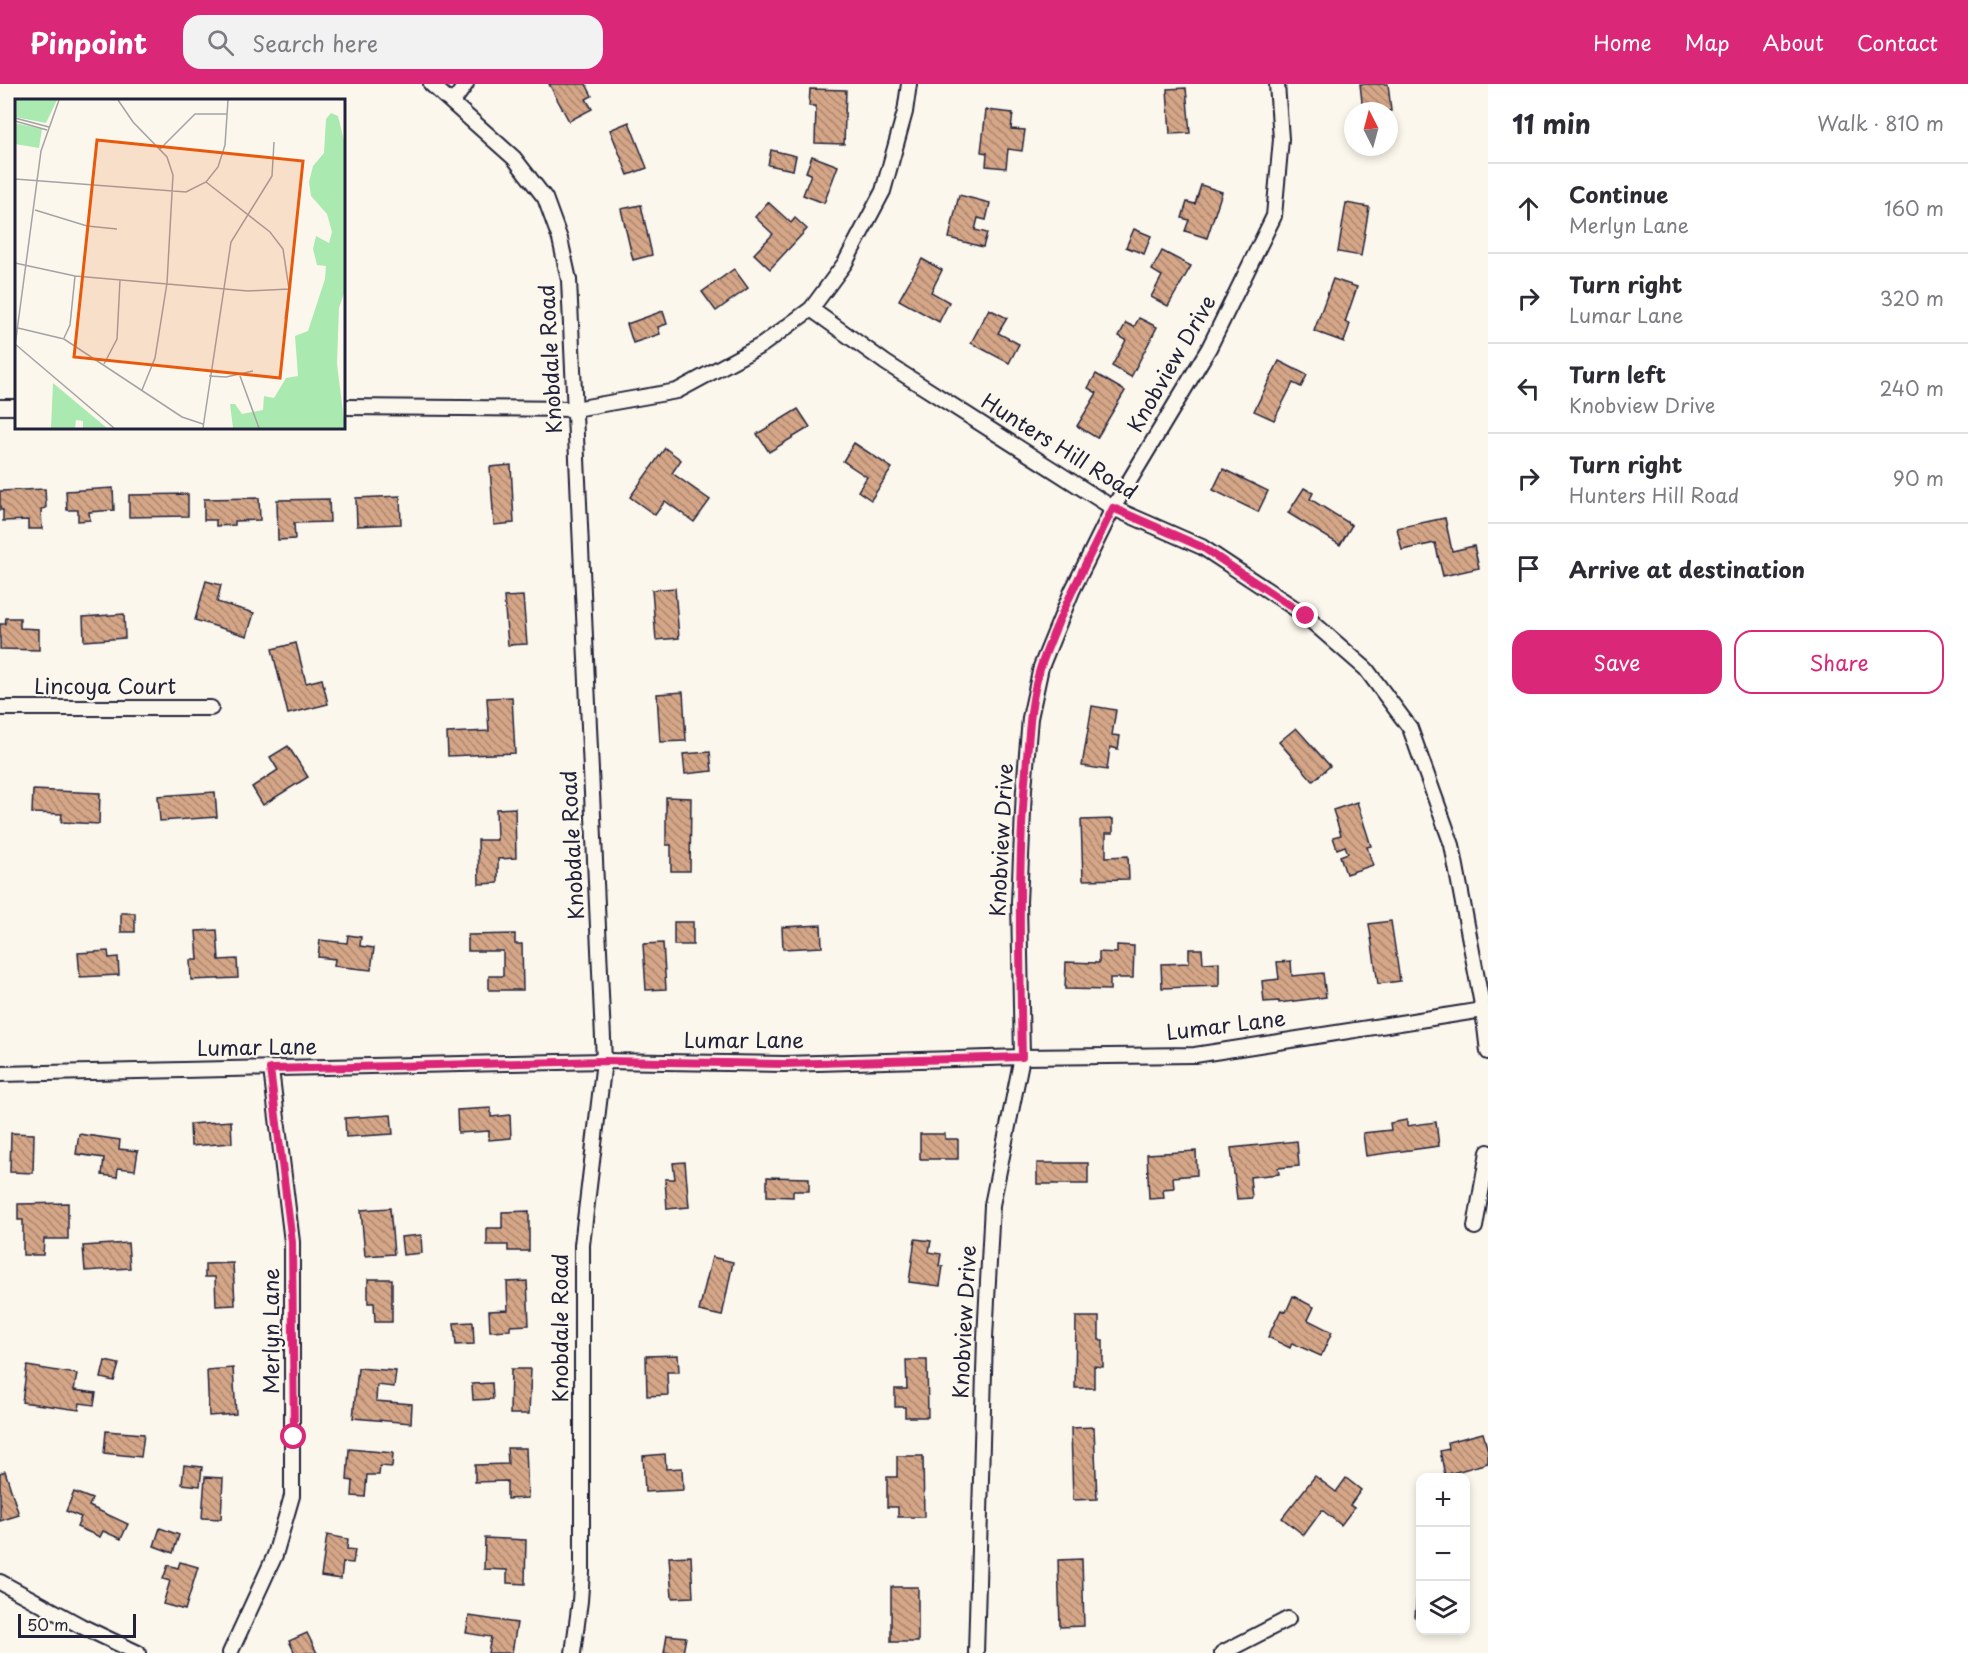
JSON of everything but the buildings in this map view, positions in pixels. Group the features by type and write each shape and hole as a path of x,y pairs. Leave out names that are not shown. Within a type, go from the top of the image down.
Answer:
{"street":[{"name":"Knobdale Road","path":"431,84 514,159 545,198 560,239 569,280 604,1061 582,1245 582,1572 573,1653"},
{"path":"453,102 466,84"},
{"path":"345,406 575,410 677,391 762,345 811,309 845,263 884,191 905,112 909,84"},
{"name":"Knobview Drive","path":"976,1653 985,1338 992,1205 1022,1057 1018,902 1030,718 1041,667 1072,591 1113,508 1209,348 1274,216 1281,138 1277,84"},
{"name":"Hunters Hill Road","path":"811,309 886,363 1113,508 1202,547 1302,613 1366,669 1410,728 1452,845 1484,1010 1488,1052"},
{"name":"Lincoya Court","path":"0,708 211,708"},
{"name":"Lumar Lane","path":"0,1074 604,1061 784,1064 1195,1055 1484,1010"},
{"name":"Merlyn Lane","path":"230,1653 274,1555 292,1496 292,1242 270,1069"},
{"path":"1474,1227 1488,1152"},
{"path":"0,1582 81,1626 138,1653"},
{"path":"1222,1653 1288,1619"}],"route":[{"path":"294,1437 292,1242 270,1069 604,1061 784,1064 1022,1057 1018,902 1030,718 1041,667 1072,591 1113,508 1202,547 1306,616"}]}
